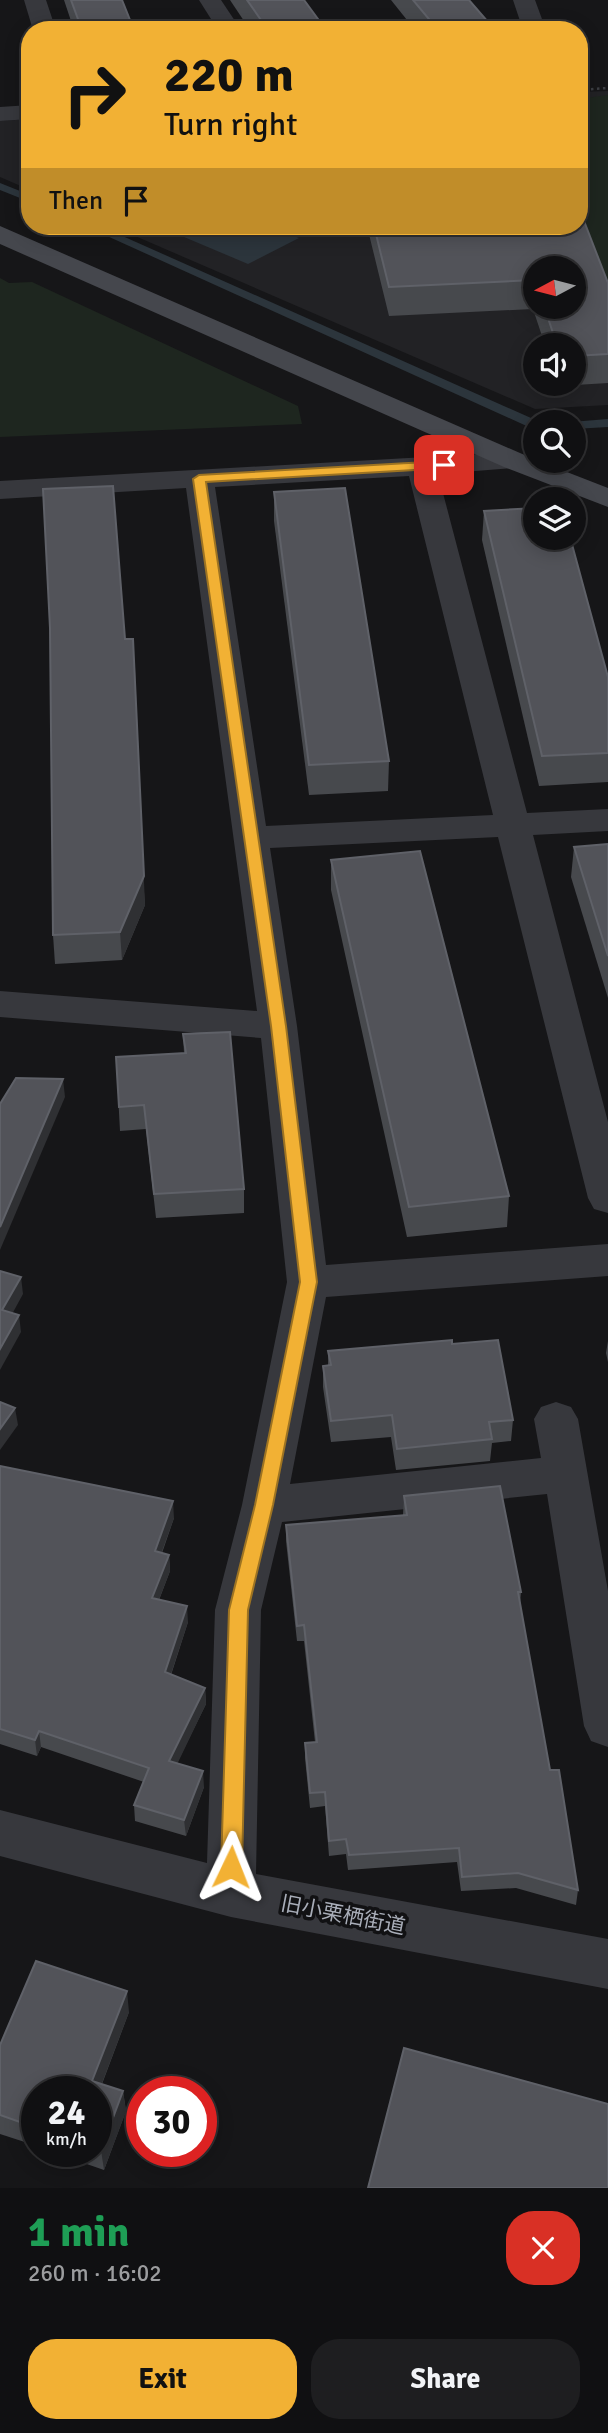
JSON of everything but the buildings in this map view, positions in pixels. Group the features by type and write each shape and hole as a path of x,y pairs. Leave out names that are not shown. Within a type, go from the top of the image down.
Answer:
{"street":[{"path":"35,0 42,21"},
{"path":"210,0 224,21"},
{"path":"524,0 532,21"},
{"path":"0,114 21,113"},
{"path":"0,234 514,461 608,498"},
{"path":"0,490 514,461"},
{"path":"421,466 608,1198"},
{"path":"199,479 278,1026 308,1282 264,1505 238,1610 231,1893"},
{"path":"251,838 608,820"},
{"path":"0,1004 278,1026"},
{"path":"308,1282 608,1260"},
{"path":"555,1419 608,1726"},
{"path":"264,1505 565,1474"},
{"name":"旧小栗栖街道","path":"0,1833 231,1893 608,1964"}],"path":[{"path":"588,89 608,88"}],"shaded area":[{"path":"608,91 608,405 535,409 133,235 588,235 588,92"},
{"path":"608,95 608,295 586,235 588,98"},
{"path":"21,120 21,186 0,177 0,121"},
{"path":"179,235 292,235 299,238 248,264"},
{"path":"0,278 9,283 32,282 298,406 302,424 0,437"}],"waterway":[{"path":"0,186 21,195"},
{"path":"111,235 523,419"},
{"path":"586,424 608,423"}],"route":[{"path":"231,1867 238,1610 264,1505 308,1282 278,1026 199,479 444,465"}]}
